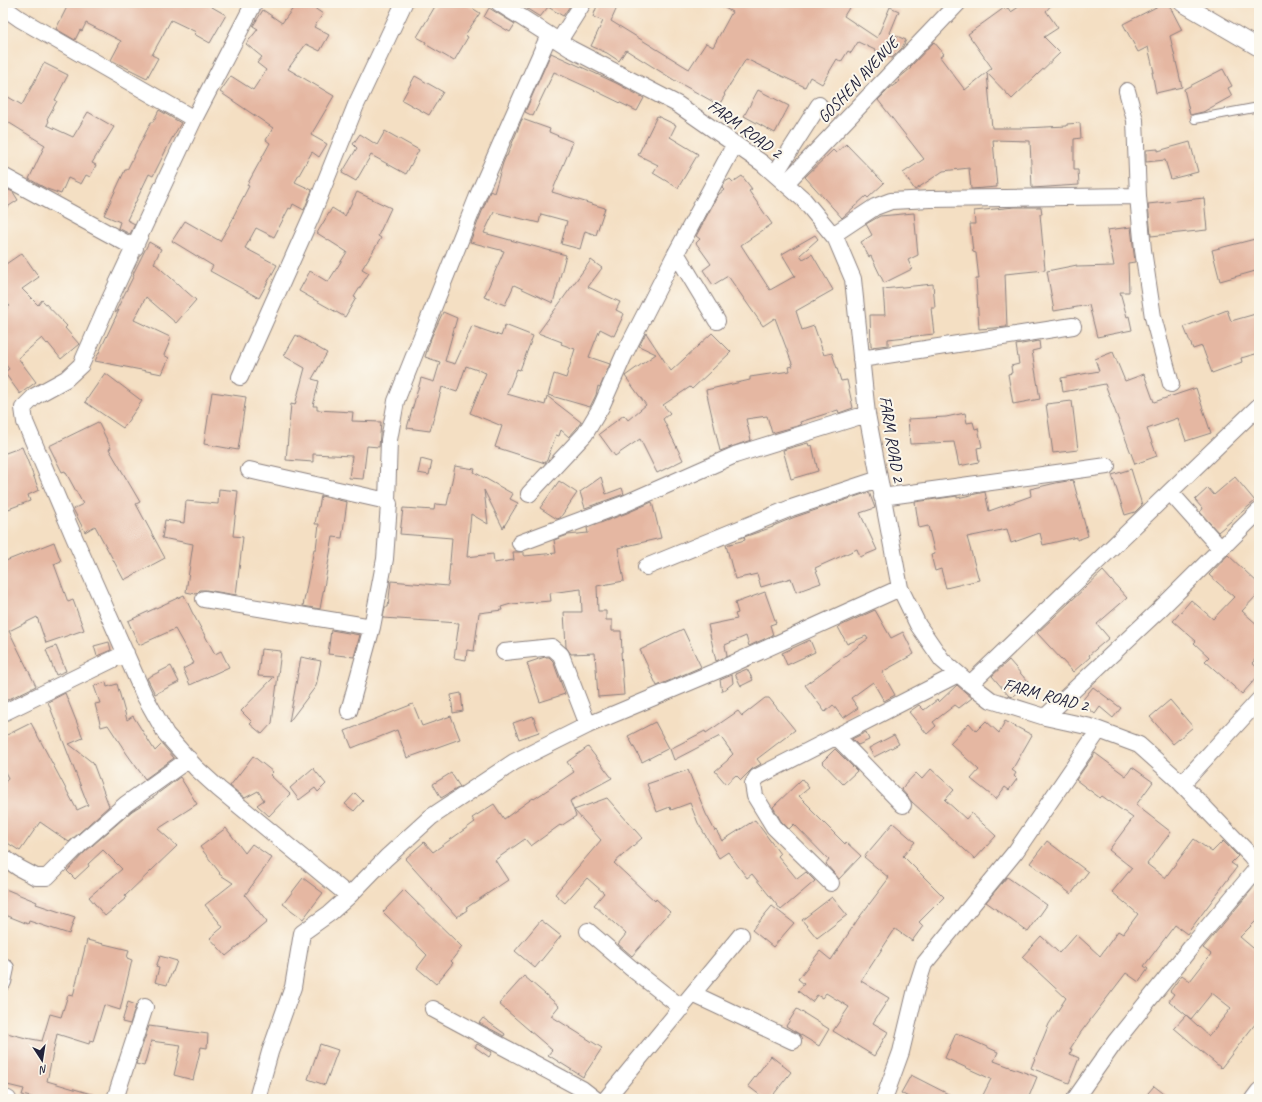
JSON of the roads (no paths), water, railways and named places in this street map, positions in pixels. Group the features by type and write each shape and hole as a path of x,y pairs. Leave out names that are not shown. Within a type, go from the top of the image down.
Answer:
{"street":[{"path":"254,3 194,119 81,365 66,379 35,396 22,408 25,422 144,695 166,734 219,789 349,896"},
{"path":"240,378 312,215 356,105 404,3"},
{"name":"FARM ROAD 2","path":"499,3 571,48 677,104 762,162 803,198 836,239 853,279 867,414 900,588 918,625 942,660 991,700 1045,717 1091,727 1139,745 1182,784 1252,856 1259,867"},
{"path":"349,712 372,627 385,559 389,504 387,500 389,440 396,401 479,193 554,38 583,3"},
{"name":"GOSHEN AVENUE","path":"780,179 958,3"},
{"path":"1182,3 1259,48"},
{"path":"3,7 20,19 194,119"},
{"path":"1127,91 1134,120 1138,196 1143,250 1153,317 1171,384"},
{"path":"780,179 819,105"},
{"path":"530,494 586,434 602,407 624,355 676,253 735,144"},
{"path":"3,176 135,248"},
{"path":"833,235 875,206 891,201 1138,196"},
{"path":"676,253 718,321"},
{"path":"861,358 1073,326"},
{"path":"970,684 1259,406"},
{"path":"520,543 624,504 735,455 867,414"},
{"path":"882,497 1107,466"},
{"path":"249,470 387,500"},
{"path":"646,567 791,508 879,479"},
{"path":"1170,492 1221,549"},
{"path":"1045,717 1158,610 1259,511"},
{"path":"257,1099 270,1052 293,987 302,933 330,913 349,896 386,858 431,817 514,762 588,725 721,669 900,588"},
{"path":"204,599 372,627"},
{"path":"504,652 552,647 561,655 588,725"},
{"path":"3,713 126,653"},
{"path":"830,883 774,827 755,796 753,784 757,777 958,674"},
{"path":"1182,784 1259,700"},
{"path":"884,1099 900,1052 924,964 1016,851 1099,730"},
{"path":"836,736 903,805"},
{"path":"3,857 36,877 47,877 79,845 126,804 189,759"},
{"path":"1075,1099 1115,1042 1196,941 1259,867"},
{"path":"588,931 631,968 682,1008"},
{"path":"606,1099 741,936"},
{"path":"693,994 793,1041"},
{"path":"115,1099 145,1007"},
{"path":"433,1009 575,1086 595,1099"},
{"path":"1253,1099 1259,1091"},
{"path":"3,1097 8,1099"}],"lane":[{"path":"1195,119 1259,107"}]}
